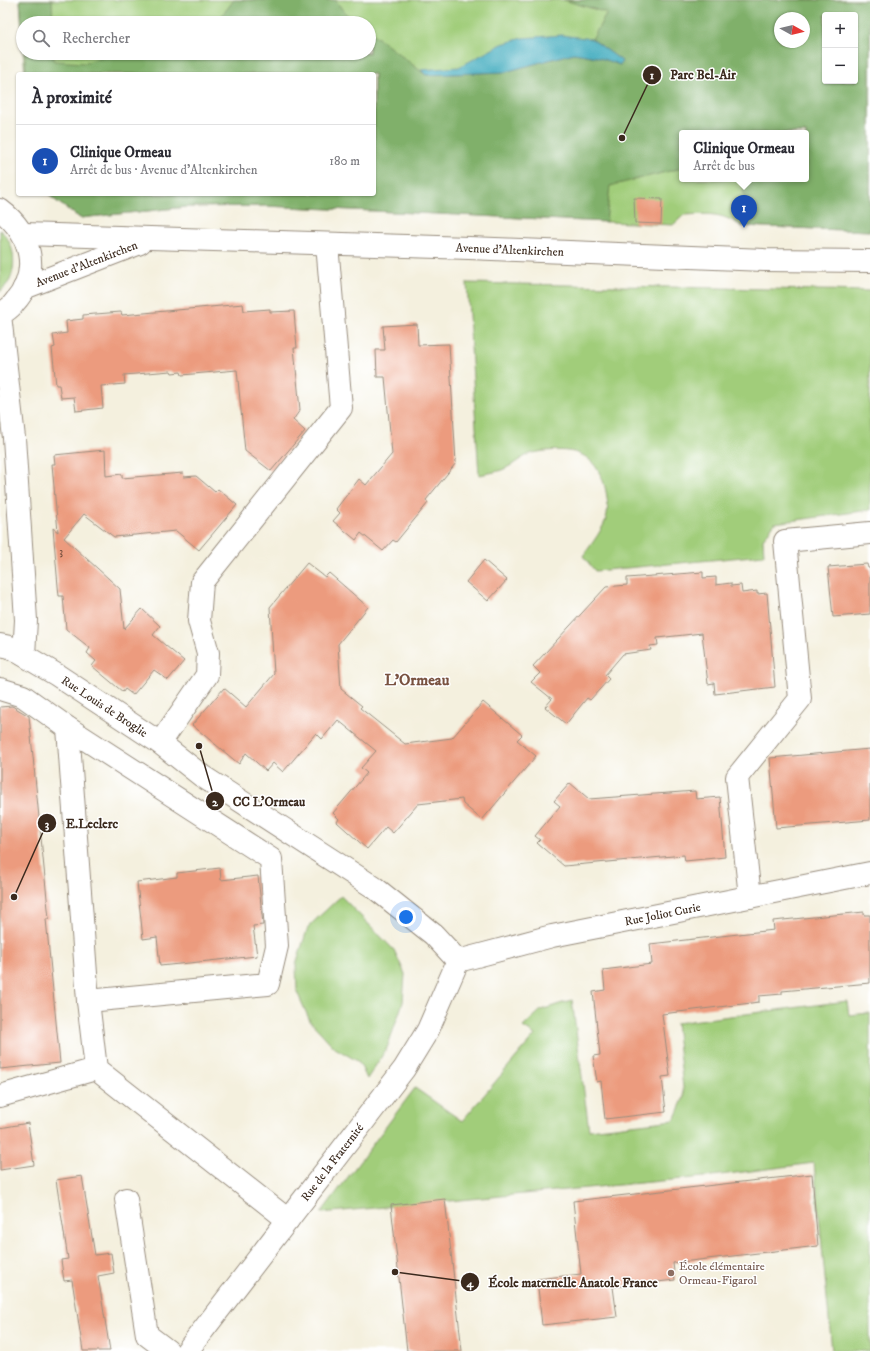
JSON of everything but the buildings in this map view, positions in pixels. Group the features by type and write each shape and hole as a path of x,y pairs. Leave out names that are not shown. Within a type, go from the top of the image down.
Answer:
{"street":[{"path":"0,210 13,220 24,234 29,252 30,271 24,288 14,304 0,315 14,438 26,620 24,655"},
{"name":"Avenue d'Altenkirchen","path":"24,234 149,240 327,244 764,260 870,261"},
{"name":"Avenue d'Altenkirchen","path":"24,288 149,240"},
{"path":"160,743 207,676 208,653 199,621 202,582 341,408 327,244"},
{"path":"750,897 736,777 800,699 785,541 870,533"},
{"name":"Rue Louis de Broglie","path":"0,645 10,647 24,655 160,743 202,776 375,888 434,935 458,961"},
{"path":"0,689 23,696 68,728 271,859 277,946 268,984 88,1001"},
{"path":"68,728 88,1001 96,1069 288,1220"},
{"name":"Rue Joliot Curie","path":"458,961 552,936 870,873"},
{"name":"Rue de la Fraternité","path":"187,1351 404,1069 428,1030 458,961"},
{"path":"0,1096 96,1069"},
{"path":"126,1199 147,1335 168,1351"}],"green space":[{"path":"20,0 870,0 870,231 741,226 727,218 707,214 684,215 673,225 266,206 186,207 80,218 50,196 376,196 376,72 25,72 24,60 376,60 376,16 21,16"},
{"path":"20,0 52,0 53,16 21,16"},
{"path":"234,0 335,0 349,16 221,16"},
{"path":"564,0 870,0 870,231 741,226 745,201 742,182 809,182 809,130 679,130 679,169 610,186 606,222 266,206 186,207 80,218 50,196 376,196 376,72 26,72 25,60 54,60 86,63 93,60 376,60 376,36 426,75 505,72 574,53 597,57 620,65 622,61 592,39 607,13"},
{"path":"0,230 8,240 14,260 10,280 0,292"},
{"path":"467,283 870,291 870,510 775,523 763,539 764,555 595,571 583,556 604,524 608,506 605,488 599,471 587,458 570,451 553,450 538,452 526,456 501,470 479,475"},
{"path":"341,896 394,950 405,974 403,1002 387,1048 367,1079 359,1062 335,1048 310,1021 297,992 296,964 308,927"},
{"path":"572,1000 589,1130 674,1120 684,1097 676,1023 847,1001 849,1015 870,1013 870,1351 832,1351 814,1163 704,1177 321,1213 415,1088 462,1121 535,1035 523,1027 541,1010"}],"water":[{"path":"562,35 592,39 622,61 620,65 597,57 574,53 505,72 426,75 421,70 459,67 502,44 522,38"}],"place":[{"name":"Parc Bel-Air","path":"622,138"},
{"name":"Clinique Ormeau","path":"744,228"},
{"name":"CC L'Ormeau","path":"199,746"},
{"name":"E.Leclerc","path":"14,897"},
{"name":"École maternelle Anatole France","path":"395,1272"},
{"name":"École élémentaire Ormeau-Figarol","path":"671,1273"}],"district":[{"name":"L'Ormeau","path":"417,680"}]}
